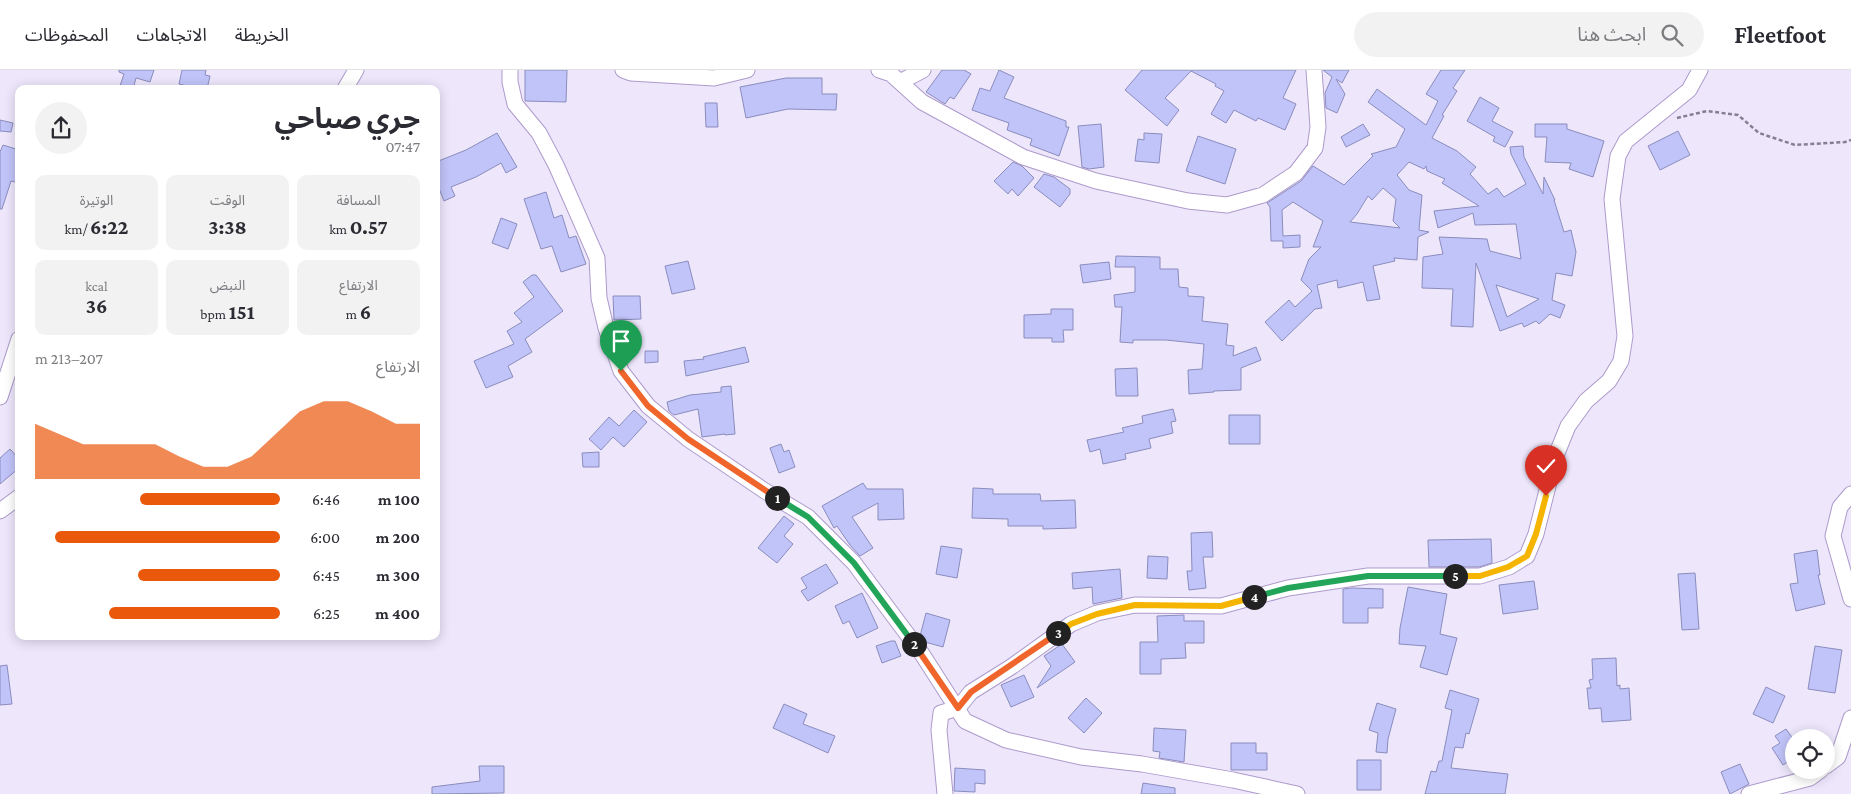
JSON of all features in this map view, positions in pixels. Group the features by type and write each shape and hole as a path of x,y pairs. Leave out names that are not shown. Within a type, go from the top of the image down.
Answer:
{"street":[{"path":"347,85 356,70"},
{"path":"510,70 510,82 515,104 539,133 556,165 597,258 599,298 606,328 621,371 648,406 688,439 765,491 808,517 854,563 922,654 965,721 1006,740 1081,757 1142,764 1233,780 1297,794"},
{"path":"623,70 631,73 714,78 747,70"},
{"path":"891,74 923,70"},
{"path":"891,74 922,102 1023,157 1096,180 1188,201 1227,205 1263,195 1296,173 1315,148 1318,126 1314,70"},
{"path":"945,794 939,730 941,714 958,708 971,692 1011,667 1071,624 1097,614 1135,605 1221,606 1288,588 1368,576 1480,576 1508,567 1527,556 1536,534 1555,458 1568,426 1586,401 1609,381 1621,361 1625,336 1612,199 1618,156 1626,141 1689,90 1700,70"},
{"path":"0,397 15,351"},
{"path":"1851,494 1840,508 1833,536 1851,600"},
{"path":"0,511 15,500"},
{"path":"1835,759 1838,757 1851,718"},
{"path":"1749,794 1806,779"}],"path":[{"path":"1649,123 1707,111 1738,115 1759,133 1794,145 1851,140"}],"building":[{"path":"119,70 154,70 150,82 136,78 134,85 120,85 124,74 119,72"},
{"path":"182,70 206,70 205,75 210,76 208,85 179,84"},
{"path":"525,70 567,70 566,102 525,101"},
{"path":"942,70 964,70 971,74 954,99 950,97 945,104 926,92"},
{"path":"999,70 1014,77 1004,98 1066,121 1066,127 1069,127 1059,156 1030,145 1032,139 1007,130 1009,123 972,110 980,88 990,91"},
{"path":"1142,70 1296,70 1283,98 1296,104 1285,130 1258,118 1256,121 1234,110 1226,123 1211,114 1224,91 1215,86 1216,84 1191,71 1165,98 1179,110 1167,126 1125,90"},
{"path":"1323,70 1349,70 1342,83 1336,79 1345,94 1337,113 1326,108 1325,93 1332,77"},
{"path":"1441,70 1465,70 1453,88 1457,91 1442,115 1444,116 1432,138 1457,151 1476,167 1470,174 1488,194 1497,188 1504,197 1526,184 1511,154 1510,147 1523,146 1524,157 1543,194 1544,177 1555,200 1564,232 1571,230 1576,252 1572,276 1556,273 1552,300 1565,305 1560,318 1550,314 1539,324 1536,321 1524,327 1522,323 1500,331 1476,263 1473,327 1451,326 1453,289 1422,288 1423,257 1443,254 1439,237 1487,239 1490,251 1521,259 1516,224 1475,225 1473,213 1438,228 1434,211 1479,206 1442,183 1445,179 1427,171 1426,166 1424,169 1409,162 1397,175 1409,190 1422,195 1419,230 1429,232 1418,237 1417,260 1394,258 1395,261 1373,266 1380,299 1367,301 1363,282 1338,288 1337,280 1317,285 1322,308 1315,309 1282,341 1265,322 1289,300 1295,307 1312,291 1301,280 1309,259 1321,247 1313,247 1323,221 1293,202 1282,210 1283,236 1300,235 1300,247 1283,248 1283,241 1271,241 1270,207 1267,203 1301,181 1313,166 1344,185 1373,156 1371,154 1396,147 1405,129 1368,102 1377,89 1426,125 1438,101 1426,94","holes":["1383,188 1396,199 1393,221 1400,228 1350,222 1368,196 1372,200","1496,285 1539,299 1507,317"]},
{"path":"786,78 822,78 822,94 837,94 836,110 788,109 746,118 740,87"},
{"path":"1480,97 1499,108 1492,121 1513,132 1505,147 1493,141 1495,137 1467,121"},
{"path":"705,103 717,103 718,127 706,127"},
{"path":"0,120 13,123 11,132 0,131"},
{"path":"1101,124 1104,167 1089,169 1082,167 1078,126"},
{"path":"1363,124 1370,135 1346,147 1341,137"},
{"path":"1535,124 1567,124 1567,129 1604,141 1593,177 1569,169 1571,163 1545,162 1547,137 1535,137"},
{"path":"1678,131 1690,155 1660,170 1648,146"},
{"path":"497,133 517,167 506,173 501,163 476,177 451,187 455,196 444,201 440,191 440,160 466,150"},
{"path":"1144,133 1162,134 1159,163 1135,161 1138,139 1144,140"},
{"path":"1198,136 1236,149 1225,184 1186,171"},
{"path":"3,145 15,149 15,182 11,181 2,209 0,209 0,152"},
{"path":"1013,162 1022,166 1034,178 1018,196 1012,189 1008,194 994,181"},
{"path":"1044,174 1054,177 1070,189 1070,194 1060,207 1034,187"},
{"path":"546,192 554,218 562,215 569,238 576,236 586,264 561,272 552,246 541,249 524,199"},
{"path":"501,218 517,224 508,249 492,243"},
{"path":"1116,256 1160,257 1160,269 1178,269 1179,287 1188,288 1188,296 1204,297 1202,321 1228,324 1226,345 1234,346 1233,356 1256,347 1261,360 1241,368 1241,390 1189,394 1188,370 1202,369 1204,344 1166,340 1133,340 1133,343 1120,342 1122,307 1115,307 1114,295 1135,292 1135,267 1115,267"},
{"path":"688,261 695,289 672,294 665,266"},
{"path":"1109,262 1111,279 1083,283 1080,265"},
{"path":"532,275 536,275 563,311 525,339 532,352 508,366 513,377 486,388 474,361 514,344 507,331 522,322 514,313 534,297 523,282"},
{"path":"613,296 640,296 641,319 614,320"},
{"path":"1051,309 1073,309 1073,330 1063,330 1064,342 1052,342 1052,338 1024,338 1024,315 1051,314"},
{"path":"745,347 749,362 686,376 684,361 704,359 703,357"},
{"path":"645,351 658,351 658,362 645,363"},
{"path":"1137,368 1138,396 1116,396 1115,369"},
{"path":"731,386 735,434 702,437 698,409 674,415 669,411 667,402 690,395 721,392 721,387"},
{"path":"1173,409 1176,421 1171,422 1173,433 1149,439 1151,448 1125,454 1126,459 1103,464 1100,449 1090,452 1087,440 1124,432 1122,428 1143,423 1142,416"},
{"path":"634,410 647,422 624,447 613,437 601,450 589,439 609,417 619,426"},
{"path":"1229,415 1260,415 1260,444 1229,444"},
{"path":"781,444 784,452 789,450 795,467 779,473 770,448"},
{"path":"10,449 15,455 15,471 0,484 0,458"},
{"path":"599,452 599,467 583,467 582,453"},
{"path":"863,483 867,489 903,489 904,519 878,520 878,503 852,517 873,548 860,556 837,526 834,528 822,506"},
{"path":"973,488 993,489 993,494 1040,494 1041,501 1075,500 1076,528 1043,529 1043,526 1008,526 1008,519 972,518"},
{"path":"784,516 794,524 784,536 793,544 777,563 758,548"},
{"path":"1212,532 1213,557 1203,557 1206,588 1189,590 1187,571 1192,571 1191,533"},
{"path":"1491,539 1492,563 1479,567 1429,567 1428,540"},
{"path":"941,546 962,549 957,578 936,574"},
{"path":"1817,550 1820,575 1818,575 1825,604 1796,611 1790,584 1798,583 1794,554"},
{"path":"1148,556 1168,557 1167,579 1147,578"},
{"path":"826,564 838,583 808,601 801,591 807,588 801,578"},
{"path":"1120,569 1122,598 1093,604 1092,587 1073,589 1072,573"},
{"path":"1695,573 1699,629 1682,630 1678,574"},
{"path":"1534,581 1538,609 1503,614 1499,585"},
{"path":"1408,587 1447,594 1440,634 1457,638 1447,675 1420,667 1426,646 1399,644 1400,628"},
{"path":"1343,589 1383,589 1383,608 1368,608 1368,623 1343,623"},
{"path":"862,593 878,628 857,638 849,621 843,624 835,606"},
{"path":"926,613 950,620 943,647 925,642 920,636"},
{"path":"1184,615 1184,621 1204,621 1204,643 1185,643 1186,658 1161,659 1161,674 1140,674 1140,642 1158,642 1157,616"},
{"path":"895,641 901,656 882,663 876,646"},
{"path":"1062,644 1075,662 1037,688 1051,666 1044,656"},
{"path":"1815,646 1842,650 1835,693 1808,689"},
{"path":"1616,658 1617,686 1620,685 1620,689 1629,688 1631,720 1602,722 1601,708 1589,709 1587,688 1591,688 1589,680 1593,679 1592,659"},
{"path":"7,665 12,704 0,705 0,666"},
{"path":"1024,675 1034,697 1011,707 1001,685"},
{"path":"1766,687 1785,696 1773,723 1753,714"},
{"path":"1450,690 1479,699 1469,734 1466,733 1463,748 1455,747 1451,768 1508,774 1505,794 1425,794 1431,771 1436,772 1439,761 1442,761 1452,710 1445,708"},
{"path":"1086,698 1102,713 1084,733 1068,718"},
{"path":"1377,703 1396,709 1388,739 1387,753 1376,752 1378,733 1369,730"},
{"path":"784,704 807,714 803,724 835,736 828,753 773,728"},
{"path":"1154,728 1186,730 1184,762 1159,758 1160,752 1153,751"},
{"path":"1785,730 1785,764 1783,765 1772,748 1780,743 1775,736"},
{"path":"1231,743 1256,743 1256,753 1267,753 1267,770 1231,770"},
{"path":"1357,760 1381,760 1381,790 1357,790"},
{"path":"1740,764 1749,784 1730,794 1721,772"},
{"path":"479,766 504,766 504,793 432,794 432,787 480,781"},
{"path":"955,768 985,770 985,784 975,783 975,792 954,791"},
{"path":"1143,783 1175,788 1175,794 1141,794"}],"route":[{"path":"621,371 648,406 688,439 765,491 808,517 854,563 922,654 958,708 971,692 1011,667 1071,624 1097,614 1135,605 1221,606 1288,588 1368,576 1480,576 1508,567 1527,556 1536,534 1546,496"}]}
